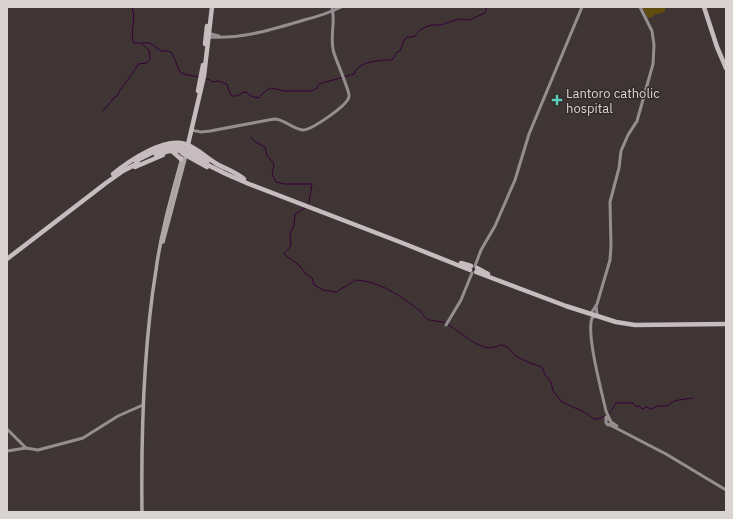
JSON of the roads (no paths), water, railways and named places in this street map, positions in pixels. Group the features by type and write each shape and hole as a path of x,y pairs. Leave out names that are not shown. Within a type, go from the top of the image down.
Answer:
{"highway":[{"path":"184,157 203,76 210,35 211,7"},
{"path":"704,7 726,64"},
{"path":"704,7 717,48 726,68"},
{"path":"187,142 191,130 201,81"},
{"path":"7,259 114,176 127,163 155,148 187,142 216,164 237,174 244,180"},
{"path":"7,255 114,176 137,162 168,147 176,146 190,151 207,163 244,180 432,254 597,315 627,321 689,323 726,322"},
{"path":"114,176 159,156 172,152 184,157 192,158 226,178 244,180"}],"main road":[{"path":"143,471 146,390 154,278 160,245 184,157"},
{"path":"143,512 143,406 151,324"}],"street":[{"path":"210,35 233,38 247,36 340,7"},
{"path":"447,324 461,300 481,250 495,226 515,180 529,134 582,7"},
{"path":"607,416 592,344 590,322 592,318 597,315 596,306 610,260 610,202 619,168 621,151 637,121 653,64 654,45 652,30 640,7"},
{"path":"191,130 206,132 276,119 299,129 306,129 327,118 346,103 350,96 332,49 332,10"},
{"path":"596,306 589,312 592,355 607,416 610,422 659,448 726,489"},
{"path":"7,451 24,448 38,450 83,438 118,416 143,406"},
{"path":"7,429 24,448"}],"waterway":[{"path":"132,7 134,16 132,34 134,43 150,43 161,51 168,51 172,53 180,72 198,77"},
{"path":"205,79 209,79 212,82 218,81 227,84 232,96 246,92 251,96 258,98 271,88 284,91 311,91 317,88 319,84 354,74 360,66 370,62 392,60 397,52 400,51 404,40 408,37 415,36 421,29 431,25 441,25 458,19 469,20 485,13 487,7"},
{"path":"103,111 117,96 138,64 147,63 150,59 149,50 142,44"},
{"path":"251,137 254,141 265,147 267,156 273,162 274,166 272,174 276,182 284,184 312,184 309,202 307,205"},
{"path":"305,208 295,214 294,225 290,234 291,246 284,253 312,278 314,285 323,290 337,292 355,280 373,283 389,290 405,300 420,311 427,319 445,323"},
{"path":"448,325 483,347 489,348 500,345 504,346 509,348 519,358 542,367 545,375 551,382 553,391 562,402 584,412 594,419 605,416"},
{"path":"608,415 616,403 633,403 636,407 639,406 642,409 647,407 651,409 658,406 667,406 674,401 693,398"}],"place":[{"name":"Lantoro catholic hospital","path":"557,100"}]}
